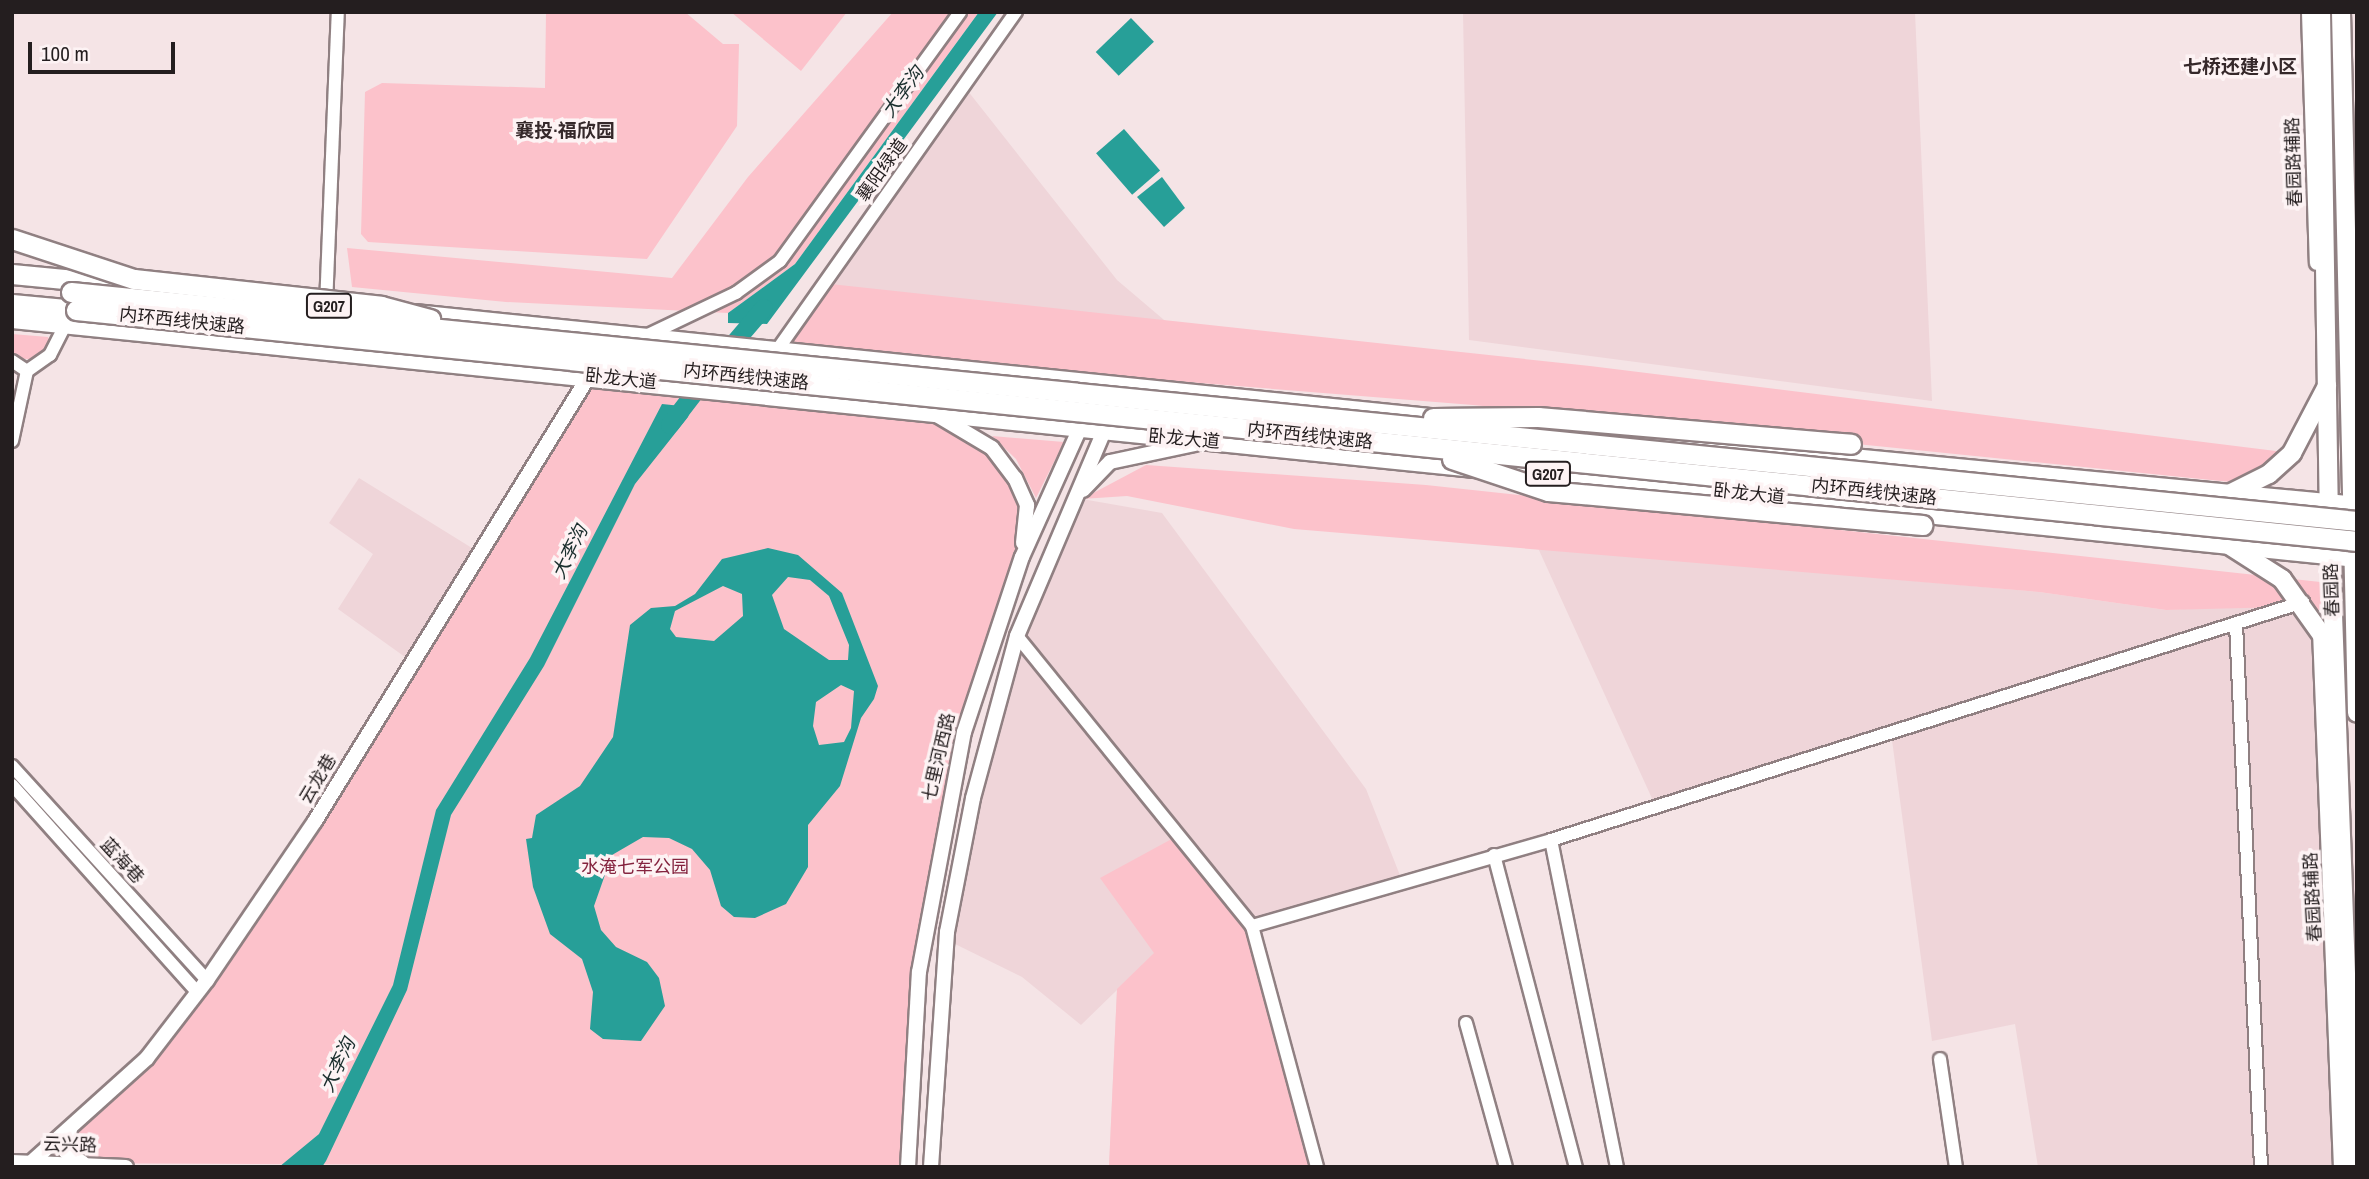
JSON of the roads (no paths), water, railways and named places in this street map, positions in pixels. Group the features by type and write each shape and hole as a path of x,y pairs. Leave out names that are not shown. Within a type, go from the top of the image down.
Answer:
{"highway":[{"path":"12,239 134,279"},
{"path":"12,261 134,279 381,306 491,342"},
{"name":"G207","path":"12,274 1103,380 2347,509"},
{"name":"内环西线快速路","path":"12,286 2348,552"},
{"name":"内环西线快速路","path":"12,304 491,342 2347,509"},
{"path":"12,317 373,351 491,342"},
{"name":"卧龙大道","path":"12,317 625,379 1104,432 2348,552"},
{"path":"1341,418 1538,417 1851,444 1991,470"},
{"path":"1414,447 1548,491 1922,525 2031,522"}],"main road":[{"name":"春园路","path":"2321,12 2319,140 2329,309 2329,383 2347,509"},
{"name":"春园路","path":"2341,12 2352,327 2347,509 2357,713"},
{"path":"2226,495 2269,474 2292,453 2329,383"},
{"path":"2349,397 2357,416"},
{"path":"2224,542 2281,579 2303,602 2320,626 2334,655"},
{"name":"春园路","path":"2348,552 2334,655 2353,1167"}],"street":[{"path":"326,306 338,12"},
{"path":"646,336 736,293 780,261 960,12"},
{"name":"襄阳绿道","path":"769,348 1016,12"},
{"name":"春园路辅路","path":"2309,12 2319,140"},
{"path":"12,441 27,372 50,355 63,330"},
{"path":"12,361 27,372"},
{"name":"云龙巷","path":"27,1165 147,1058 207,980 315,821 589,376"},
{"name":"七里河西路","path":"908,1167 918,984 939,844 964,732 1022,558 1103,380"},
{"path":"931,1167 947,932 973,798 1017,636 1059,531 1125,383"},
{"path":"934,413 992,448 1015,478 1027,505 1022,558"},
{"path":"1059,531 1089,481 1110,462 1210,442"},
{"path":"1252,926 1551,840 2303,602"},
{"path":"2236,624 2261,1167"},
{"name":"春园路辅路","path":"2320,626 2341,1167"},
{"path":"1017,636 1252,926 1317,1167"},
{"name":"蓝海巷","path":"12,765 207,980"},
{"name":"蓝海巷","path":"12,785 197,992"},
{"path":"1551,840 1617,1167"},
{"path":"1494,855 1576,1167"},
{"path":"1466,1023 1506,1167"},
{"path":"1940,1059 1956,1167"},
{"path":"71,1128 66,1152 92,1165"},
{"name":"云兴路","path":"12,1162 27,1165 126,1167"}],"water":[{"path":"979,12 998,12 767,324 728,323 728,313 795,264"},
{"path":"1131,18 1154,42 1119,76 1096,52"},
{"path":"1124,129 1160,171 1132,195 1096,153"},
{"path":"1162,177 1185,208 1164,227 1137,197"},
{"path":"662,404 691,407 688,417 635,484 544,666 451,815 407,990 326,1161 322,1167 279,1167 319,1134 393,985 436,810 530,658"},
{"path":"768,548 798,555 842,593 878,686 874,699 861,718 840,786 808,825 808,867 786,904 755,918 734,917 721,906 710,870 692,849 669,838 643,837 612,855 594,906 601,930 616,947 647,962 659,978 665,1006 641,1041 603,1039 590,1029 593,992 582,959 550,934 533,887 526,839 532,838 536,815 580,786 613,737 630,625 651,608 675,606 695,594 722,559","holes":["788,577 810,580 829,596 849,645 848,660 829,660 784,629 772,595","723,586 742,594 743,616 714,641 676,637 670,629 675,611","841,685 854,691 851,728 844,742 819,745 813,726 816,702"]}],"waterway":[{"name":"大李沟","path":"723,356 764,308"},
{"name":"大李沟","path":"670,425 706,378"}],"district":[{"name":"七桥还建小区","path":"2240,67"},
{"name":"襄投·福欣园","path":"565,131"}],"park label":[{"name":"水淹七军公园","path":"635,867"}]}
